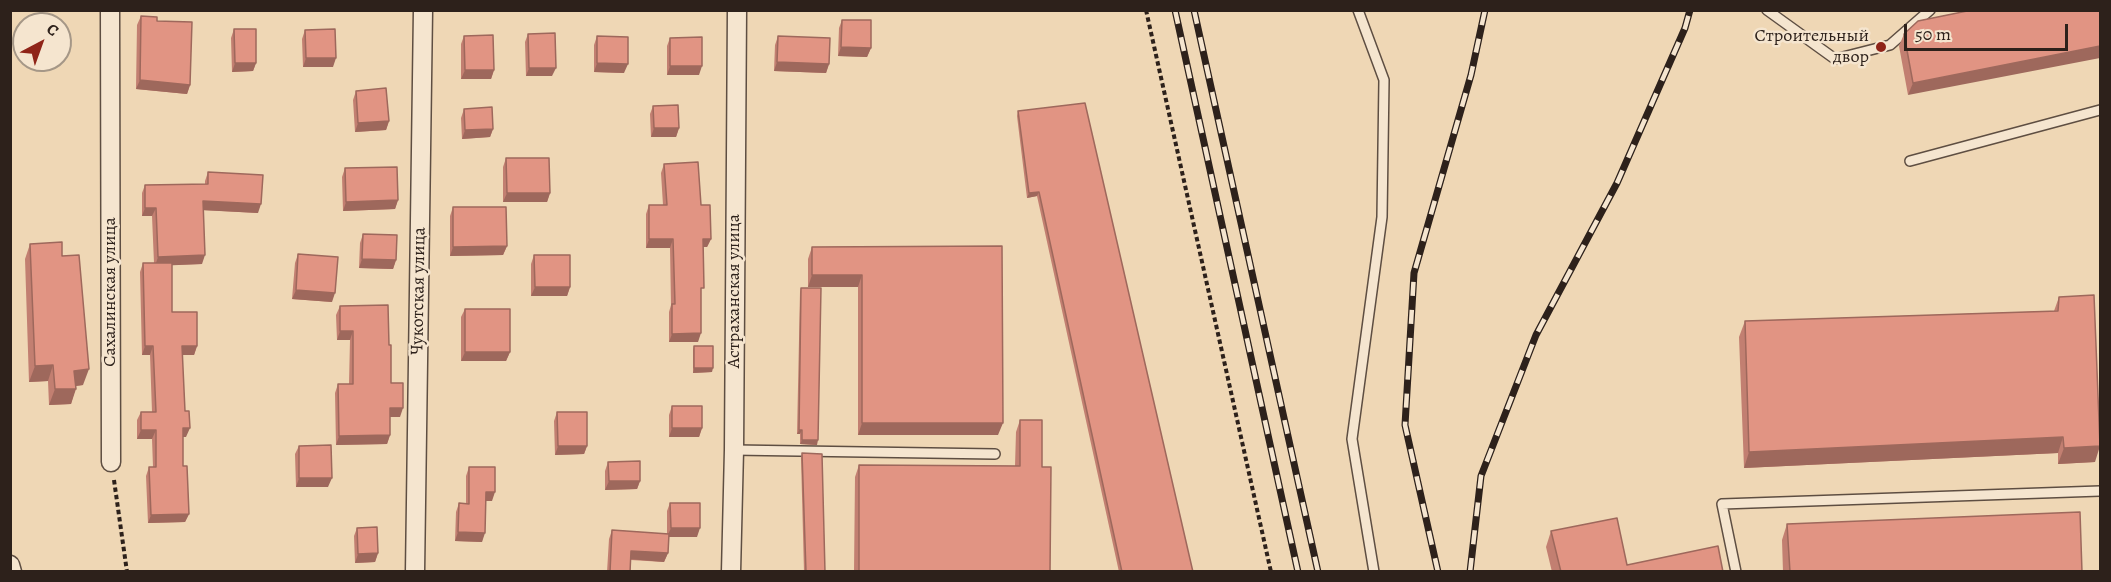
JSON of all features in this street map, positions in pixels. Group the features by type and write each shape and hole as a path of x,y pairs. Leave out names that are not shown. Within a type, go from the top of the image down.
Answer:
{"street":[{"name":"Сахалинская улица","path":"110,10 111,462"},
{"name":"Чукотская улица","path":"415,572 423,10"},
{"name":"Астраханская улица","path":"731,572 737,10"},
{"path":"10,565 12,572"}],"lane":[{"path":"1358,10 1384,80 1382,217 1352,439 1374,572"},
{"path":"1767,10 1835,59 1890,45 1930,10"},
{"path":"1910,161 2100,110"},
{"path":"734,450 995,454"},
{"path":"1737,572 1722,504 2100,491"}],"path":[{"path":"1146,10 1271,572"},
{"path":"111,462 127,572"}],"building":[{"path":"1972,10 2100,10 2100,46 1913,83 1904,34 1918,21"},
{"path":"141,16 157,17 157,21 192,22 190,85 140,80"},
{"path":"842,20 871,20 871,48 841,47"},
{"path":"234,29 256,29 256,63 235,63"},
{"path":"335,29 336,58 306,58 305,30"},
{"path":"555,33 556,68 529,68 528,34"},
{"path":"493,35 494,70 465,70 464,36"},
{"path":"597,36 628,37 628,64 597,63"},
{"path":"778,36 830,38 829,64 777,62"},
{"path":"702,37 702,66 670,66 670,38"},
{"path":"386,88 389,121 358,123 356,91"},
{"path":"1085,103 1193,572 1122,572 1039,192 1029,193 1018,111"},
{"path":"678,105 679,128 654,128 653,106"},
{"path":"492,107 493,129 465,130 464,109"},
{"path":"506,158 549,158 550,193 507,193"},
{"path":"698,162 701,205 710,205 711,239 703,239 704,288 701,288 701,333 672,334 672,304 675,304 673,239 649,239 649,205 667,205 664,164"},
{"path":"397,167 398,200 346,202 345,168"},
{"path":"208,172 263,175 261,204 203,201 205,255 158,257 156,208 145,208 145,185 208,184"},
{"path":"453,207 506,207 507,246 453,247"},
{"path":"363,234 397,235 396,260 362,259"},
{"path":"62,242 62,256 79,255 89,369 74,371 76,389 55,389 53,365 35,366 30,244"},
{"path":"1002,246 1003,423 862,423 862,275 812,275 812,247"},
{"path":"298,254 338,257 335,293 296,290"},
{"path":"534,255 570,255 570,287 535,287"},
{"path":"143,263 172,263 172,312 197,312 197,346 182,346 185,411 189,411 190,428 183,428 183,466 187,466 189,514 151,515 149,467 156,467 156,430 141,430 141,412 156,412 153,346 145,346"},
{"path":"801,288 821,288 818,440 802,440 802,430 799,430"},
{"path":"2094,295 2100,446 2064,448 2063,437 1749,452 1745,321 2058,311 2059,297"},
{"path":"388,305 391,383 403,383 403,408 390,408 390,435 339,436 338,384 353,384 353,331 340,331 340,306"},
{"path":"465,309 510,309 510,352 465,352"},
{"path":"694,346 713,346 713,368 694,368"},
{"path":"672,406 702,406 702,428 672,428"},
{"path":"557,412 587,412 587,446 558,446"},
{"path":"1020,420 1042,420 1042,467 1051,467 1050,572 859,572 859,465 1020,466"},
{"path":"331,445 332,478 299,478 299,446"},
{"path":"802,453 822,454 825,572 806,572"},
{"path":"640,461 640,481 609,481 608,462"},
{"path":"469,467 495,467 495,492 486,492 485,533 458,532 459,503 469,504"},
{"path":"670,503 700,503 700,528 671,528"},
{"path":"2080,512 2082,572 1790,572 1787,524"},
{"path":"1617,518 1627,565 1718,546 1723,572 1561,572 1551,531"},
{"path":"377,527 378,553 358,554 357,528"},
{"path":"612,530 669,534 668,553 631,551 630,572 610,572"}],"railway":[{"path":"1175,10 1298,572"},
{"path":"1194,10 1318,572"},
{"path":"1438,572 1405,425 1414,273 1471,75 1485,10"},
{"path":"1470,572 1481,476 1536,335 1617,183 1685,28 1690,10"}],"place":[{"name":"Строительный двор","path":"1881,47"}]}
